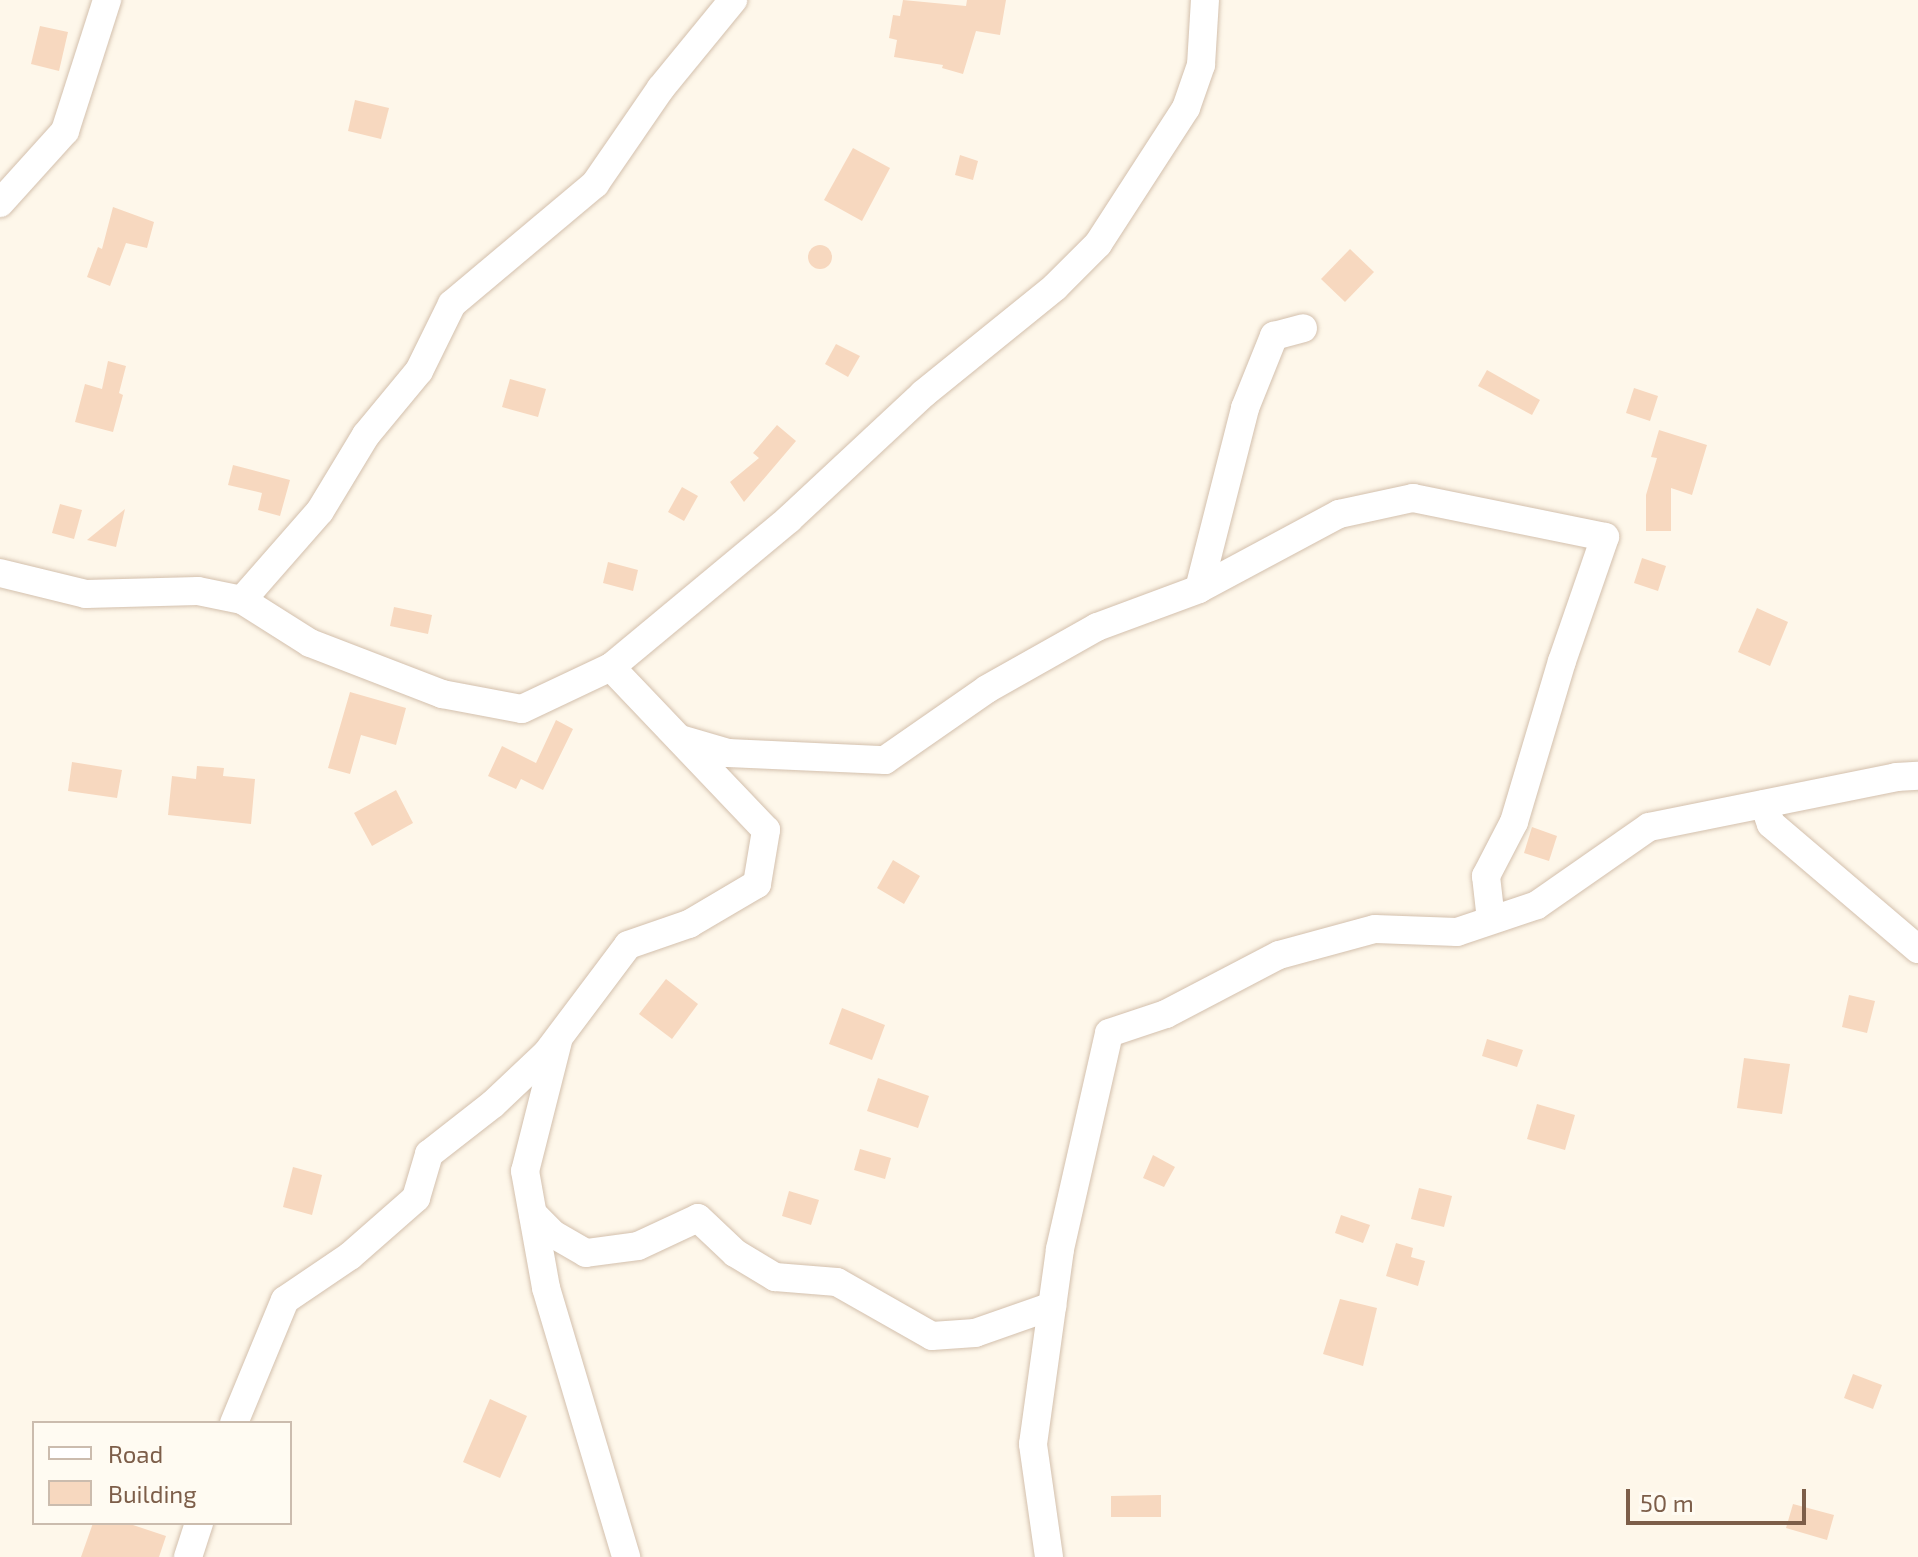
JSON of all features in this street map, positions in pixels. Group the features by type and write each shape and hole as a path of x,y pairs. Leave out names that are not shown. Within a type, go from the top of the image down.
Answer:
{"street":[{"path":"0,203 65,131 107,0"},
{"path":"242,600 320,511 366,435 419,371 452,304 595,184 661,88 733,0"},
{"path":"0,573 86,594 198,591 242,600 310,643 442,694 508,707 522,709 611,667 789,519 923,394 1055,287 1098,244 1186,108 1201,65 1205,0"},
{"path":"1199,589 1245,408 1268,350 1274,336 1303,328"},
{"path":"680,739 728,753 885,760 987,689 1097,627 1199,589 1339,514 1413,498 1605,537 1562,661 1514,822 1486,876 1491,920"},
{"path":"235,1421 285,1300 350,1256 416,1198 429,1154 493,1104 560,1037 628,945 689,924 757,884 766,830 611,667"},
{"path":"1049,1557 1033,1444 1060,1249 1109,1033 1166,1014 1279,955 1375,929 1457,932 1537,905 1649,827 1896,777 1918,776"},
{"path":"1764,804 1771,824 1918,949"},
{"path":"560,1037 525,1171 546,1288 626,1557"},
{"path":"533,1214 553,1234 586,1253 638,1246 698,1218 735,1253 775,1277 837,1282 932,1336 975,1333 1052,1306"},
{"path":"188,1557 198,1525"}],"building":[{"path":"903,0 966,6 967,0 1006,0 1000,35 976,31 963,74 942,68 943,65 894,57 897,40 889,38 893,15 900,16"},
{"path":"40,26 68,32 59,71 31,64"},
{"path":"355,100 389,108 381,139 348,131"},
{"path":"853,148 890,168 862,221 824,200"},
{"path":"960,155 978,161 973,180 955,175"},
{"path":"113,207 154,222 147,248 126,243 110,286 87,277 98,247 102,249"},
{"path":"820,245 831,252 832,257 825,268 820,269 809,262 808,257 815,246"},
{"path":"1350,249 1374,272 1345,302 1321,279"},
{"path":"836,344 860,356 848,377 825,364"},
{"path":"108,361 126,366 119,393 123,395 113,432 75,422 85,384 102,389"},
{"path":"1487,370 1540,400 1532,415 1478,386"},
{"path":"510,379 546,389 538,417 502,407"},
{"path":"1634,388 1658,396 1650,421 1626,413"},
{"path":"777,425 796,441 744,502 730,482 759,458 753,453"},
{"path":"1659,430 1707,445 1692,495 1671,488 1671,531 1646,531 1646,495 1657,458 1651,457"},
{"path":"233,465 290,480 280,516 258,510 262,493 228,485"},
{"path":"682,487 698,496 684,521 668,512"},
{"path":"60,504 82,510 74,539 52,533"},
{"path":"125,509 116,547 87,540"},
{"path":"1642,558 1666,566 1658,591 1634,583"},
{"path":"608,562 638,570 633,591 603,583"},
{"path":"394,607 432,615 428,634 390,626"},
{"path":"1757,608 1788,622 1770,666 1738,652"},
{"path":"350,692 406,708 396,745 361,735 350,774 328,768"},
{"path":"556,720 573,729 543,790 521,779 516,789 488,776 502,746 536,763"},
{"path":"72,762 122,770 117,798 68,791"},
{"path":"197,766 224,768 223,776 255,779 251,824 168,815 172,776 196,779"},
{"path":"396,790 413,823 372,846 354,813"},
{"path":"1532,827 1557,836 1549,861 1524,853"},
{"path":"893,860 920,876 904,904 877,888"},
{"path":"666,979 698,1004 672,1039 639,1014"},
{"path":"1849,995 1875,1001 1867,1033 1842,1027"},
{"path":"842,1008 885,1025 872,1060 829,1044"},
{"path":"1487,1039 1523,1050 1517,1067 1482,1056"},
{"path":"1744,1058 1790,1064 1782,1114 1737,1108"},
{"path":"878,1078 929,1096 918,1128 867,1111"},
{"path":"1537,1104 1575,1115 1565,1150 1527,1139"},
{"path":"860,1149 891,1158 885,1179 854,1170"},
{"path":"1153,1155 1175,1167 1164,1187 1143,1178"},
{"path":"293,1167 322,1175 312,1215 283,1207"},
{"path":"1419,1188 1452,1196 1444,1227 1411,1219"},
{"path":"789,1191 819,1200 811,1225 782,1216"},
{"path":"1341,1215 1370,1225 1363,1243 1335,1233"},
{"path":"1396,1243 1413,1248 1411,1257 1425,1261 1418,1286 1386,1276"},
{"path":"1340,1299 1377,1308 1363,1366 1323,1354"},
{"path":"1853,1374 1882,1385 1873,1409 1844,1398"},
{"path":"490,1399 527,1416 500,1478 463,1462"},
{"path":"1161,1495 1161,1517 1111,1517 1111,1496"},
{"path":"1793,1504 1834,1515 1827,1540 1786,1528"},
{"path":"92,1525 133,1525 166,1536 159,1557 81,1557"}]}
